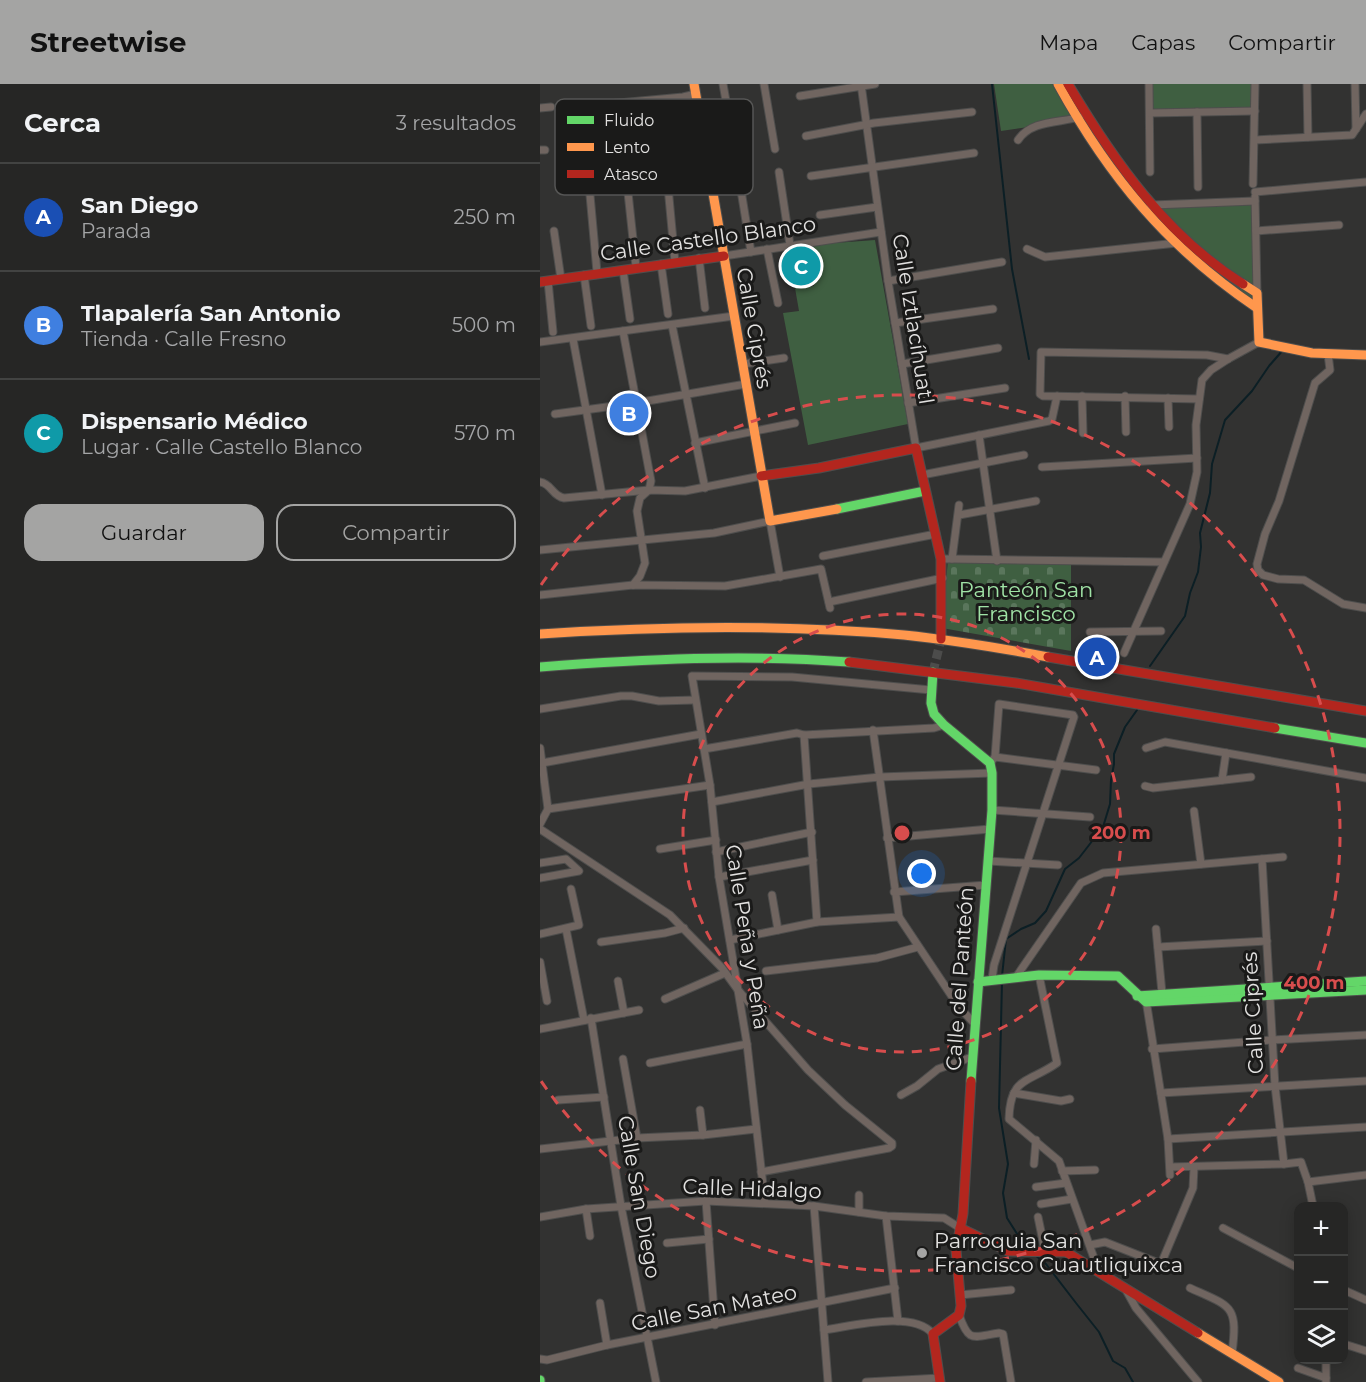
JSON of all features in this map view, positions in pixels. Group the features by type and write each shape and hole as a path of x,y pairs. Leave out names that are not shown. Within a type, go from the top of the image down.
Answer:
{"main road":[{"path":"1058,84 1149,208 1232,292 1257,308"},
{"path":"1068,84 1081,116"},
{"name":"Calle Ciprés","path":"714,195 770,521"},
{"path":"1181,241 1237,282 1257,293 1259,342 1311,353 1366,355"},
{"name":"Calle Castello Blanco","path":"544,281 724,256"},
{"path":"761,476 819,468 916,448"},
{"name":"Calle Iztlacíhuatl","path":"916,448 941,559 943,578 941,639"},
{"path":"770,521 926,492"},
{"path":"540,634 625,628 711,626 800,627 892,633 957,641 1366,711"},
{"path":"540,667 704,657 846,662 918,669 1052,689 1366,743"},
{"path":"933,672 931,703 934,714 944,725 992,760"},
{"name":"Calle del Panteón","path":"959,1315 961,1306 956,1250 963,1214 974,1023 992,810 992,760"},
{"path":"978,982 1039,975 1118,976 1140,995 1269,991 1366,981"},
{"path":"1140,995 1366,990"},
{"path":"960,1228 1001,1249 1066,1252 1280,1382"},
{"path":"940,1380 933,1334 959,1315"}],"street":[{"path":"723,84 726,99"},
{"path":"764,84 775,149"},
{"path":"800,96 876,84"},
{"path":"1149,84 1150,172"},
{"path":"1255,84 1254,188 1257,293"},
{"path":"1307,84 1308,136"},
{"path":"1355,84 1356,129"},
{"name":"Calle Iztlacíhuatl","path":"861,85 888,281 916,448"},
{"path":"662,99 683,97 695,89"},
{"path":"540,108 551,107"},
{"path":"1150,116 1255,111"},
{"path":"806,136 867,125 972,112"},
{"path":"1197,112 1198,188"},
{"path":"1255,140 1352,135 1366,114"},
{"path":"1018,140 1024,131 1032,127 1081,116"},
{"path":"811,176 974,153"},
{"path":"779,172 790,245"},
{"path":"1254,188 1366,182"},
{"path":"590,195 597,272"},
{"path":"628,195 636,267"},
{"path":"669,195 675,262"},
{"path":"742,195 751,252"},
{"path":"1149,208 1255,201"},
{"path":"820,215 877,207"},
{"path":"1256,231 1339,225"},
{"path":"554,231 561,279"},
{"name":"Calle Castello Blanco","path":"724,256 881,232"},
{"path":"1027,249 1045,257 1181,241"},
{"path":"767,249 778,303"},
{"path":"699,258 705,308"},
{"path":"888,281 1002,262"},
{"path":"661,264 668,314"},
{"path":"623,270 630,319"},
{"path":"584,275 591,326"},
{"path":"544,281 553,332"},
{"path":"896,323 993,309"},
{"path":"540,342 734,316"},
{"path":"672,325 705,488"},
{"path":"623,331 651,481 649,490 640,498 636,511 645,563 640,576 633,585"},
{"path":"573,339 602,495"},
{"path":"1124,653 1190,504 1195,487 1202,380 1211,370 1259,342"},
{"path":"902,364 998,348"},
{"path":"1199,399 1041,395 1041,351 1207,355 1228,359"},
{"path":"1328,354 1330,370 1315,384 1257,564 1258,570 1263,574 1278,579 1305,580 1343,604 1366,608"},
{"path":"742,364 784,357"},
{"path":"555,414 746,384"},
{"path":"908,403 1005,388"},
{"path":"916,448 1050,421 1057,396"},
{"path":"1082,396 1083,433"},
{"path":"1125,396 1126,432"},
{"path":"1168,398 1169,427"},
{"path":"695,443 795,423"},
{"path":"979,435 997,561"},
{"path":"922,475 1024,454"},
{"path":"1042,467 1197,458"},
{"path":"540,482 547,484 558,497 649,490 686,492 761,476"},
{"path":"959,514 1036,501"},
{"path":"952,559 959,505"},
{"path":"540,550 714,533 770,521"},
{"name":"Calle Ciprés","path":"770,521 780,577"},
{"path":"823,556 936,534"},
{"path":"941,559 1164,562"},
{"path":"540,595 633,585 725,586 821,568 830,605 943,578"},
{"path":"1090,632 1161,631"},
{"name":"Calle Peña y Peña","path":"765,1203 747,1044 719,877 710,785 692,676 792,677 931,690"},
{"path":"540,709 621,696 659,701 695,700"},
{"path":"999,979 994,965 1028,863 1044,813 1059,765 1074,717 1073,714 999,704 992,760 1059,765 1096,770"},
{"path":"704,749 797,733 804,735 934,728 944,725"},
{"path":"873,730 898,917 959,1007 974,1023"},
{"path":"542,764 701,734"},
{"path":"804,735 817,922"},
{"path":"1146,748 1164,742 1366,778"},
{"path":"540,748 548,809 540,826 670,915 725,973 808,1070 845,1105 892,1143 892,1146 761,1172"},
{"path":"1222,780 1226,753"},
{"path":"712,802 809,784 880,777 992,773"},
{"path":"1145,786 1153,788 1251,777"},
{"path":"548,809 710,785"},
{"path":"992,810 1090,817"},
{"path":"1194,811 1201,864"},
{"path":"887,838 990,829"},
{"path":"716,852 812,832"},
{"path":"660,849 716,840"},
{"path":"1016,977 1081,883 1103,873 1283,856"},
{"path":"540,863 566,859 579,871 540,878"},
{"name":"Calle Ciprés","path":"1262,859 1275,1086 1284,1164"},
{"path":"719,877 813,860"},
{"path":"988,861 1058,865"},
{"path":"894,892 986,885"},
{"path":"540,934 579,925 571,890"},
{"path":"772,895 778,930"},
{"path":"730,940 817,922 898,917"},
{"path":"601,942 684,928"},
{"name":"Calle San Diego","path":"567,929 604,1097 621,1206 649,1337 656,1382"},
{"path":"1156,929 1162,993"},
{"path":"1158,948 1267,941"},
{"path":"766,971 877,958 918,947"},
{"path":"540,962 547,1001"},
{"path":"665,999 725,973"},
{"path":"1039,975 1057,1063 1022,1081 1014,1093 1009,1119 1055,1156 1099,1272"},
{"path":"618,981 624,1013"},
{"path":"1140,995 1161,1093 1170,1171 1194,1167 1301,1162 1313,1202"},
{"path":"540,1029 639,1010"},
{"path":"1152,1049 1366,1035"},
{"path":"650,1062 747,1044"},
{"path":"902,1095 938,1069 972,1057"},
{"path":"623,1059 637,1138"},
{"path":"1161,1093 1366,1081"},
{"path":"1014,1093 1061,1101 1070,1100"},
{"path":"558,1100 604,1097"},
{"path":"700,1110 703,1135"},
{"path":"1168,1139 1366,1127"},
{"path":"540,1149 637,1138 703,1135 756,1129"},
{"path":"1034,1164 1036,1140"},
{"path":"1090,1245 1105,1242 1161,1264 1193,1188 1194,1167"},
{"path":"1062,1171 1095,1170"},
{"path":"1308,1182 1366,1175"},
{"path":"1036,1187 1066,1183"},
{"path":"859,1196 859,1212"},
{"path":"1041,1204 1072,1199"},
{"path":"706,1202 716,1325"},
{"name":"Calle Hidalgo","path":"540,1217 621,1206 706,1202 765,1203 814,1206 886,1216 945,1218 960,1228"},
{"path":"814,1206 828,1382"},
{"path":"586,1209 590,1236"},
{"path":"886,1216 898,1321"},
{"path":"1038,1217 1042,1251"},
{"path":"1223,1228 1294,1265"},
{"path":"667,1243 709,1239"},
{"name":"Calle San Mateo","path":"540,1359 547,1360 607,1345 895,1288"},
{"path":"1125,1288 1136,1308 1198,1382"},
{"path":"1190,1288 1225,1304 1232,1312 1235,1326 1232,1353"},
{"path":"960,1295 1011,1290"},
{"path":"1348,1292 1366,1300"},
{"path":"600,1303 607,1345"},
{"path":"959,1315 969,1335 974,1337 1003,1334 1011,1382"},
{"path":"824,1330 898,1321 915,1322 928,1327 933,1334"},
{"path":"1348,1345 1366,1351"},
{"path":"1298,1368 1326,1380 1326,1364"},
{"path":"866,1382 940,1380"}],"green space":[{"path":"994,84 1057,84 1078,120 1001,131"},
{"path":"1150,84 1252,84 1252,111 1150,113"},
{"path":"1252,202 1257,313 1220,271 1152,205"},
{"path":"875,240 908,424 808,445 783,313 799,311 795,288 814,286 808,245"},
{"name":"Panteón San Francisco","path":"948,560 1071,564 1071,651 942,628"}],"waterway":[{"path":"992,84 1012,269 1029,359"},
{"path":"1150,666 1185,616 1198,572 1200,533 1210,493 1212,464 1225,420 1252,391 1283,350"},
{"path":"1002,976 1006,939 1035,923 1046,911 1065,869 1079,858 1103,827 1110,804 1114,754 1125,727 1137,710"},
{"path":"1002,982 999,1108 1008,1164 1003,1193 1007,1218 1026,1248"},
{"path":"1035,1255 1046,1264 1099,1332 1113,1361 1125,1368 1133,1382"}],"tunnel":[{"path":"933,672 941,639"}],"traffic: fast":[{"path":"837,509 925,491"},
{"path":"540,667 694,659 772,658 849,662"},
{"path":"933,672 931,703 934,714 990,763 992,773 992,810 971,1081"},
{"path":"1275,728 1366,743"},
{"path":"978,982 1039,975 1118,976 1146,1002 1366,990"},
{"path":"1137,996 1366,981"}],"traffic: slow":[{"path":"694,84 697,99"},
{"path":"1058,84 1098,150 1143,208 1196,261 1257,308"},
{"path":"713,195 770,521 837,509"},
{"path":"1243,284 1257,293 1259,342 1312,353 1366,355"},
{"path":"540,634 676,628 859,631 976,644 1048,657"},
{"path":"1198,1333 1279,1382"}],"traffic: jam":[{"path":"1068,84 1123,168 1166,220 1215,265 1243,284"},
{"path":"540,282 724,256"},
{"path":"761,476 819,468 916,448 941,559 941,639"},
{"path":"1048,657 1366,711"},
{"path":"849,662 1016,683 1275,728"},
{"path":"940,1382 933,1334 959,1315 961,1306 956,1250 963,1214 971,1081"},
{"path":"960,1228 1008,1251 1066,1252 1198,1333"}],"place":[{"name":"Dispensario Médico","path":"801,266"},
{"name":"Tlapalería San Antonio","path":"629,413"},
{"name":"San Diego","path":"1097,657"},
{"name":"Parroquia San Francisco Cuautliquixca","path":"922,1253"}]}
